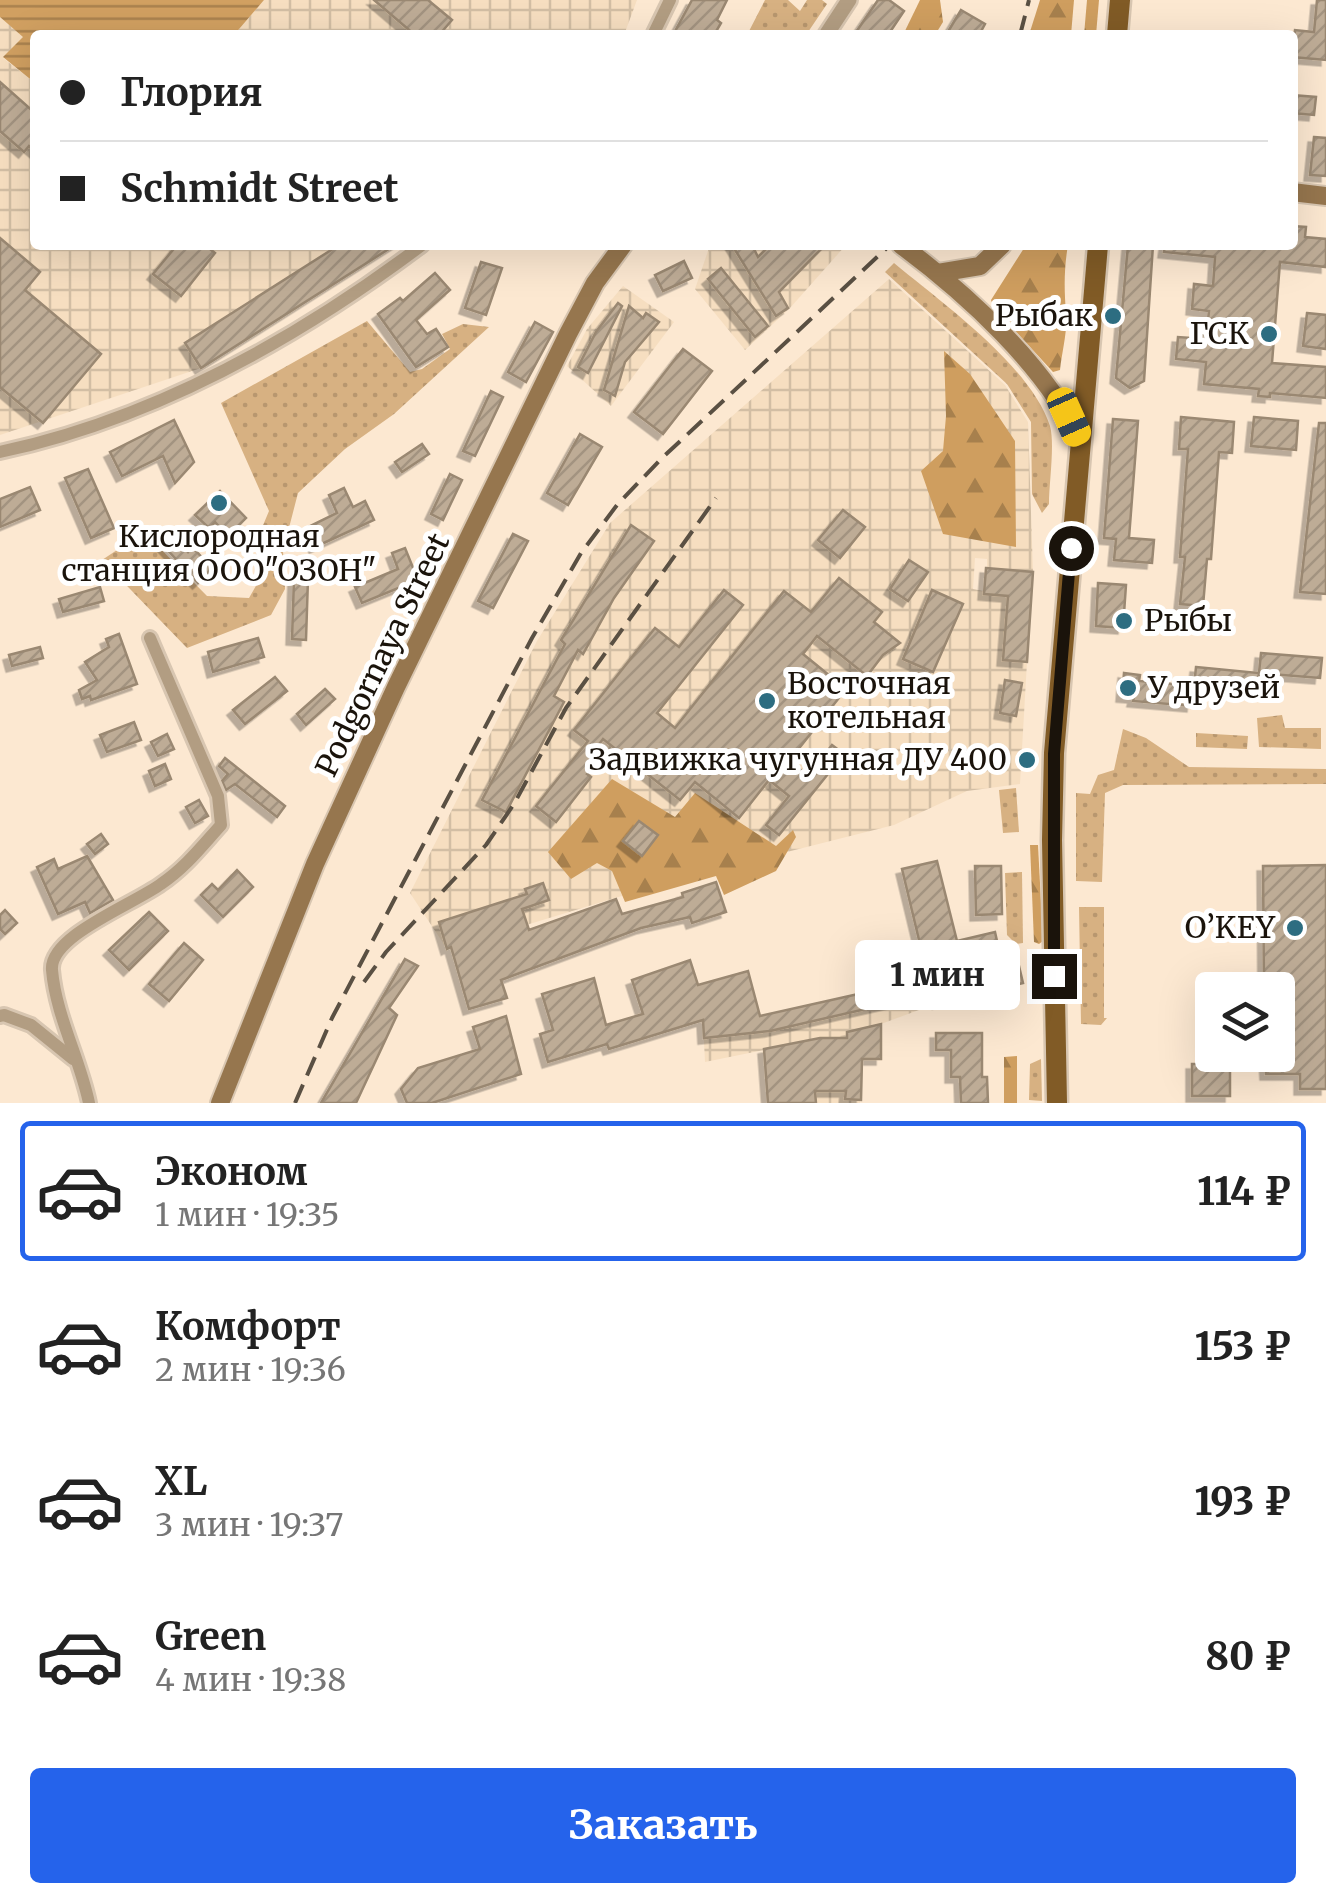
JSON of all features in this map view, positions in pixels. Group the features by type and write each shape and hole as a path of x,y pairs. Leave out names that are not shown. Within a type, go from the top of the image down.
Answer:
{"main road":[{"path":"1117,30 1120,0"},
{"path":"1298,193 1326,196"},
{"name":"Podgornaya Street","path":"220,1103 315,864 396,686 568,334 595,283 619,250"},
{"path":"908,250 938,273 1037,373 1069,417 1080,442"},
{"path":"938,273 980,266 997,250"},
{"path":"1057,1103 1054,754 1098,250"}],"street":[{"path":"655,30 670,0"},
{"path":"829,30 849,0"},
{"path":"0,452 58,440 182,392 352,298 415,250"},
{"path":"89,1103 73,1059 51,965 58,949 72,934 162,884 186,865 221,825 218,796 150,638"},
{"path":"0,1016 31,1025 73,1059"}],"shaded area":[{"path":"0,0 264,0 238,30 30,30 30,79 3,57 23,37 0,17"},
{"path":"264,0 637,0 626,30 238,30"},
{"path":"765,0 788,0 800,11 807,0 827,4 809,30 750,30"},
{"path":"0,17 24,37 3,58 30,79 30,250 331,250 186,342 201,368 0,435"},
{"path":"708,250 842,250 790,308 745,350 695,289"},
{"path":"894,263 1005,358 1040,403 1052,443 1049,504 1042,513 1032,494 1031,422 1007,384 885,272"},
{"path":"889,279 1005,385 1028,422 1033,572 987,568 987,559 975,558 973,589 1008,596 1027,662 1020,784 967,791 894,825 668,882 447,949 410,893 537,641 610,523"},
{"path":"623,286 674,322 611,406 567,366 587,329"},
{"path":"367,321 410,372 422,369 450,349 442,334 463,324 489,327 394,414 345,449 298,493 283,551 285,589 271,615 187,648 102,560 144,532 207,596 249,598 257,584 256,542 269,511 221,403"},
{"path":"1282,715 1285,728 1321,728 1321,749 1259,747 1257,718"},
{"path":"1123,729 1146,738 1189,767 1326,769 1326,784 1123,785 1105,793 1102,882 1076,881 1076,793 1090,794 1098,775 1114,770"},
{"path":"1196,733 1248,736 1247,749 1196,747"},
{"path":"1016,788 1019,832 1003,833 999,790"},
{"path":"1022,872 1023,943 1016,944 1007,935 1005,873"},
{"path":"1079,907 1104,907 1107,1018 1101,1025 1081,1024"},
{"path":"1019,966 1023,983 938,1003 881,1024 881,1059 862,1059 860,1103 767,1103 764,1050 705,1062 703,1021 771,1015 919,980 934,986"},
{"path":"1041,1059 1042,1101 1029,1100 1030,1064"}],"green space":[{"path":"920,0 940,0 943,22 938,30 905,30"},
{"path":"1040,0 1074,0 1071,30 1031,30"},
{"path":"1087,0 1099,0 1096,30 1084,30"},
{"path":"1023,250 1068,250 1066,333 1060,370 1053,372 991,300"},
{"path":"944,351 970,374 1015,441 1016,547 943,534 921,471 943,451"},
{"path":"612,779 675,817 695,793 776,846 793,830 796,837 776,871 724,895 716,876 625,902 612,871 597,863 571,879 548,852"},
{"path":"1030,845 1038,845 1043,941 1039,944 1034,942"},
{"path":"1017,1056 1017,1103 1004,1103 1004,1057"}],"building":[{"path":"374,0 428,0 452,20 443,30 409,30"},
{"path":"692,0 727,0 717,20 721,23 717,30 676,30"},
{"path":"878,0 889,0 904,11 891,30 857,30"},
{"path":"1317,0 1326,0 1326,60 1298,58 1298,30 1314,32"},
{"path":"961,10 985,24 982,30 949,30"},
{"path":"0,82 30,109 30,147 24,152 0,131"},
{"path":"1298,96 1316,97 1314,115 1298,114"},
{"path":"1314,137 1326,138 1326,176 1310,175"},
{"path":"1298,226 1306,227 1305,237 1326,239 1326,267 1280,262 1272,363 1326,367 1326,398 1270,393 1270,397 1258,396 1259,389 1204,384 1206,362 1176,359 1178,337 1206,339 1209,311 1192,309 1194,284 1213,286 1215,257 1164,252 1298,250"},
{"path":"0,238 40,272 25,290 101,354 43,423 0,387"},
{"path":"173,250 215,253 181,296 153,274"},
{"path":"331,250 387,250 201,368 185,343"},
{"path":"735,250 754,250 758,257 765,250 820,250 779,292 788,308 776,316"},
{"path":"1128,250 1153,250 1144,381 1130,388 1116,378"},
{"path":"684,261 692,278 663,291 655,275"},
{"path":"481,262 502,268 486,315 465,308"},
{"path":"721,268 768,326 755,337 708,279"},
{"path":"435,273 450,290 416,320 427,334 436,329 448,347 416,367 378,314 400,298 403,301"},
{"path":"618,303 622,306 588,373 578,367 596,332"},
{"path":"629,306 643,318 646,313 659,322 625,362 615,396 604,390"},
{"path":"1307,313 1326,315 1326,349 1303,346"},
{"path":"535,322 553,332 526,382 508,372"},
{"path":"683,349 712,371 663,434 634,412"},
{"path":"491,391 503,397 475,456 463,451"},
{"path":"1181,417 1234,422 1232,453 1219,452 1211,559 1207,559 1203,606 1180,604 1188,449 1179,449"},
{"path":"1254,417 1298,421 1296,450 1251,446"},
{"path":"1113,419 1138,421 1129,538 1154,540 1152,563 1114,560 1116,539 1104,538"},
{"path":"174,420 194,462 175,483 163,456 122,476 110,452"},
{"path":"1319,423 1326,423 1326,594 1300,592"},
{"path":"580,434 602,447 568,505 547,493"},
{"path":"422,444 429,454 402,472 395,462"},
{"path":"88,469 114,528 91,538 65,478"},
{"path":"450,474 462,480 443,520 431,514"},
{"path":"30,487 40,510 0,527 0,499"},
{"path":"344,488 353,507 365,501 374,520 315,547 306,528 337,513 329,495"},
{"name":"Кислородная станция ООО\"ОЗОН\"","path":"220,491 246,518 228,536 215,522 209,528 195,515"},
{"path":"843,510 865,527 840,558 818,540"},
{"path":"631,525 654,541 614,598 583,654 578,650 554,696 564,702 506,812 482,800 565,644 561,640"},
{"path":"513,534 528,541 493,608 478,601"},
{"path":"173,535 188,552 192,547 213,569 198,583 163,545"},
{"path":"405,548 418,580 362,603 355,587 398,569 392,553"},
{"path":"909,560 928,572 908,601 890,589"},
{"path":"986,568 1033,572 1027,662 1003,660 1008,596 984,594"},
{"path":"294,578 308,579 306,640 292,639"},
{"name":"Восточная котельная","path":"839,578 882,612 874,622 900,643 883,655 867,676 817,636 803,654 846,689 789,761 808,776 832,745 844,754 779,835 766,825 789,796 769,780 739,818 695,782 680,800 603,739 590,756 596,762 587,774 591,777 556,822 536,806 588,741 574,730 655,628 679,647 724,590 743,605 657,713 675,728 784,591 811,612"},
{"path":"1098,583 1126,585 1123,628 1096,626"},
{"path":"100,587 104,601 63,612 59,599"},
{"path":"932,590 963,604 933,672 903,659"},
{"path":"119,634 137,684 91,700 90,696 82,699 79,690 97,680 85,662 109,647 106,639"},
{"path":"258,638 264,657 213,672 208,652"},
{"path":"40,647 43,658 12,666 9,655"},
{"path":"1261,653 1322,658 1320,678 1259,673"},
{"path":"1196,667 1259,673 1257,692 1194,686"},
{"path":"1124,673 1140,675 1139,681 1194,686 1192,706 1133,701 1134,697 1122,696"},
{"path":"275,677 287,691 245,724 233,710"},
{"path":"1005,680 1022,683 1016,716 1000,713"},
{"path":"325,689 335,699 306,725 297,714"},
{"path":"134,722 141,740 107,752 100,735"},
{"path":"167,734 174,749 158,756 151,742"},
{"path":"225,758 285,806 277,817 235,784 226,790 222,781 228,774 219,766"},
{"path":"165,764 171,779 155,786 149,771"},
{"path":"199,800 208,816 195,823 186,807"},
{"path":"639,821 658,835 642,856 623,841"},
{"path":"101,834 108,844 95,854 87,844"},
{"path":"87,856 113,900 90,913 85,902 58,914 37,867 54,859 58,869"},
{"path":"937,861 957,941 995,932 999,950 916,968 922,996 770,1031 704,1038 703,1020 609,1049 607,1044 548,1062 540,1034 553,1030 542,994 594,978 606,1025 643,1014 632,980 690,960 698,985 748,971 760,1016 885,988 876,955 920,944 902,869"},
{"name":"O’KEY","path":"1326,865 1326,1089 1300,1089 1300,1074 1266,1074 1295,1072 1295,972 1264,972 1263,866"},
{"path":"975,866 1001,866 1002,914 976,915"},
{"path":"237,870 253,887 223,917 201,895 212,884 218,890"},
{"path":"716,882 726,912 692,923 690,917 641,928 501,980 507,998 469,1009 451,947 447,949 439,922 527,894 525,889 543,883 549,900 522,909 529,930 616,899 622,914 683,897 682,893"},
{"path":"5,910 17,923 5,934 0,929 0,915"},
{"path":"149,912 168,931 129,970 109,950"},
{"path":"184,943 203,960 169,1001 149,984"},
{"path":"405,959 418,966 389,1008 397,1015 356,1103 321,1103"},
{"path":"1019,966 1023,983 938,1003 934,986"},
{"path":"506,1016 521,1074 432,1103 407,1103 401,1089 418,1068 480,1049 473,1027"},
{"path":"881,1024 881,1059 862,1059 861,1100 845,1099 846,1091 815,1091 816,1103 768,1103 764,1049 820,1038 847,1038 847,1032"},
{"path":"936,1033 982,1033 982,1077 987,1077 988,1103 961,1103 960,1077 951,1077 951,1050 936,1050"},
{"path":"1192,1064 1195,1072 1230,1072 1230,1096 1192,1096"}],"railway":[{"path":"1021,30 1029,0"},
{"path":"295,1103 332,1018 532,638 581,553 617,505 661,459 885,250"},
{"path":"364,982 386,952 486,845 514,804 566,708 716,498"}],"place":[{"name":"Рыбак","path":"1113,316"},
{"name":"ГСК","path":"1269,334"},
{"name":"Кислородная станция ООО\"ОЗОН\"","path":"219,503"},
{"name":"Рыбы","path":"1124,621"},
{"name":"У друзей","path":"1128,688"},
{"name":"Восточная котельная","path":"767,701"},
{"name":"Задвижка чугунная ДУ 400","path":"1027,760"},
{"name":"O’KEY","path":"1295,928"}],"route":[{"path":"1054,976 1054,754 1071,548"}]}
